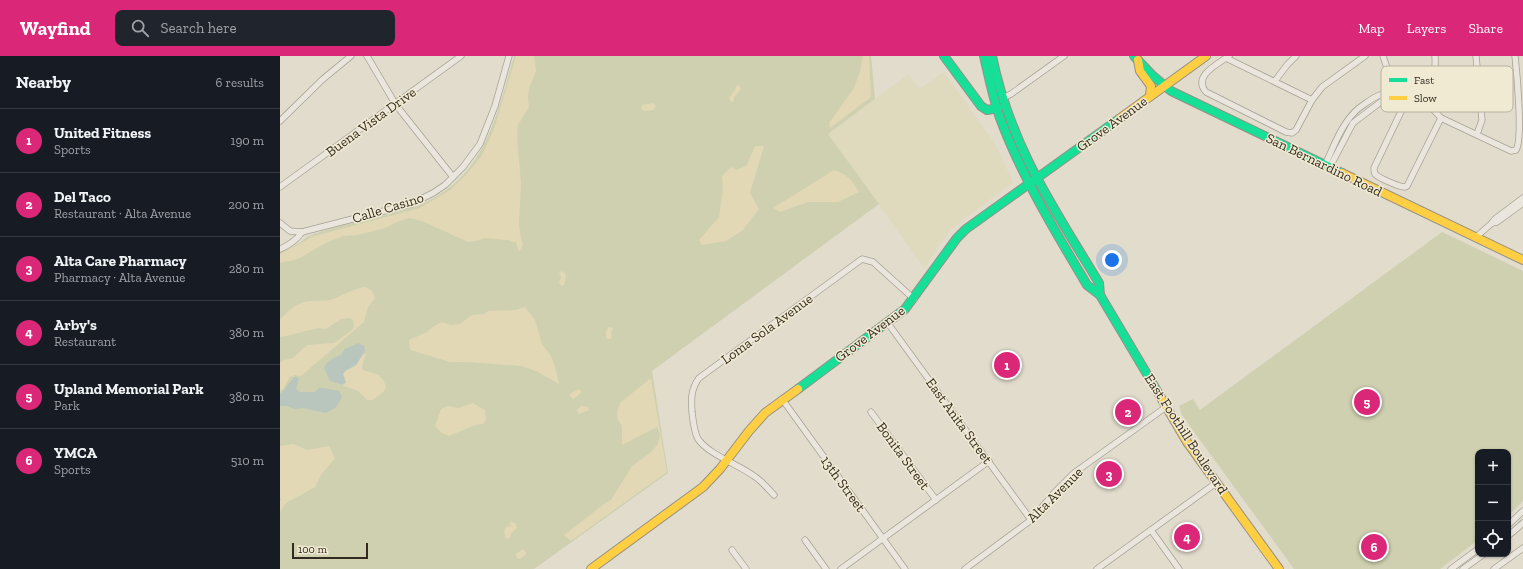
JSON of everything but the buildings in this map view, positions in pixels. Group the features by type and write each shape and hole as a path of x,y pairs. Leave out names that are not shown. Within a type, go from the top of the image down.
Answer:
{"street":[{"path":"280,121 323,80 351,56"},
{"path":"367,56 396,105 453,177"},
{"name":"Buena Vista Drive","path":"280,188 396,105 461,56"},
{"name":"Calle Casino","path":"302,232 411,204 433,194 445,185 472,156 480,144 495,106 509,56"},
{"path":"944,56 981,106 987,110 998,108"},
{"name":"East Foothill Boulevard","path":"984,56 998,108 1016,157 1029,185 1087,285 1100,295 1187,442 1279,569"},
{"name":"East Foothill Boulevard","path":"992,56 1003,98 1023,153 1099,283 1100,295"},
{"path":"1003,98 1011,94 1064,56"},
{"name":"Grove Avenue","path":"591,569 703,487 716,475 754,424 782,399 905,309 914,299 957,238 966,230 1206,56"},
{"path":"1275,81 1296,56"},
{"path":"1312,100 1228,57 1206,73 1201,83 1202,88 1206,92 1286,132 1292,133 1296,130 1312,100 1322,87 1365,56"},
{"path":"1383,56 1386,66"},
{"path":"1476,56 1477,66"},
{"path":"1435,112 1441,118 1511,151 1516,150 1519,147 1521,140 1522,123 1515,56"},
{"path":"1136,58 1140,71 1151,86 1150,96"},
{"name":"San Bernardino Road","path":"1136,58 1164,86 1173,92 1523,260"},
{"path":"1327,166 1349,118 1378,95 1381,95"},
{"path":"1401,112 1374,168 1374,172 1378,176 1400,187 1407,186 1441,118"},
{"path":"1477,134 1482,120 1481,112"},
{"path":"1475,238 1492,223 1494,219 1523,198"},
{"path":"1492,223 1497,222 1523,203"},
{"path":"280,223 290,231 302,232 298,238 280,249"},
{"name":"Loma Sola Avenue","path":"728,460 706,448 698,438 694,427 691,403 692,392 699,378 862,259 873,262 914,299"},
{"name":"East Anita Street","path":"887,322 1031,520"},
{"name":"13th Street","path":"782,399 904,569"},
{"name":"Alta Avenue","path":"965,569 1031,520 1054,493 1074,473 1166,406"},
{"name":"Bonita Street","path":"871,412 936,500"},
{"path":"728,460 756,477 774,496"},
{"path":"841,569 989,461"},
{"path":"1097,569 1216,483"},
{"path":"1511,522 1523,511"},
{"path":"1511,533 1523,523"},
{"path":"1151,530 1179,569"},
{"path":"805,540 826,569"},
{"path":"1494,569 1523,548"},
{"path":"732,550 746,569"},
{"path":"1451,569 1475,551"},
{"path":"1463,569 1480,557"}],"shaded area":[{"path":"944,72 995,144 1013,182 952,228 937,248 925,269 828,134 909,74 919,89"},
{"path":"358,343 364,346 365,351 356,365 346,370 343,374 346,383 342,385 330,381 324,368 327,363 341,355 345,349"},
{"path":"294,377 299,379 296,389 300,392 315,392 319,388 324,388 339,391 342,397 336,407 326,413 303,408 295,409 280,406 280,394"}],"green space":[{"path":"514,56 871,56 875,99 828,134 879,204 652,371 668,473 534,569 280,569 280,252 297,244 306,237 400,211 427,201 449,188 466,171 480,152 499,107"},
{"path":"1442,232 1523,271 1523,501 1511,513 1511,449 1475,449 1475,542 1440,569 1294,569 1182,415 1179,406 1193,399 1200,410"}],"sand":[{"path":"516,56 534,56 536,71 529,88 529,107 518,125 517,138 521,183 519,224 523,245 519,252 516,243 508,240 485,238 468,242 422,221 409,218 385,228 357,235 343,236 326,243 298,259 280,263 280,254 311,237 420,208 450,190 465,176 482,155 494,129"},
{"path":"863,56 869,56 871,97 830,128 829,123 854,88 860,72"},
{"path":"739,85 741,89 734,97 734,101 731,102 729,98 736,86"},
{"path":"653,103 656,106 653,110 645,111 641,109 642,105"},
{"path":"755,146 764,146 750,193 759,209 743,230 726,241 702,245 699,240 719,217 723,189 722,176 731,167 737,170 747,165"},
{"path":"834,170 849,178 859,192 838,202 808,202 780,212 773,208"},
{"path":"562,271 566,276 564,285 562,286 559,283 561,277 559,273"},
{"path":"365,287 372,291 375,298 368,307 364,322 301,376 295,375 290,377 283,389 280,391 280,363 284,360 293,358 307,345 334,343 352,330 354,326 353,321 350,318 341,319 326,329 318,328 280,337 280,319 296,305 303,302 330,300 356,289"},
{"path":"525,307 535,320 542,344 551,356 559,384 536,371 522,366 450,362 410,350 409,340 427,332 442,322 451,325 460,324 472,315 483,314 489,311 515,310"},
{"path":"609,327 613,329 611,332 612,337 607,339 606,333"},
{"path":"366,353 362,366 363,370 379,375 384,381 386,387 384,391 373,400 367,400 358,391 336,383 345,378 343,374 344,372 356,365 361,357"},
{"path":"651,378 667,472 571,541 564,535 611,500 632,466 651,452 658,444 660,434 657,427 622,445 622,426 618,420 617,413 621,402"},
{"path":"578,389 581,393 573,399 570,394"},
{"path":"473,403 485,410 486,420 483,424 475,425 449,436 442,433 435,426 441,409 448,406 458,408"},
{"path":"581,406 588,407 589,410 579,414 577,410"},
{"path":"294,444 307,450 329,446 335,458 321,475 315,487 286,503 280,512 280,501 282,499 280,498 280,446"},
{"path":"512,522 516,524 517,528 511,533 510,538 506,539 504,531 506,527 511,526 510,523"},
{"path":"523,549 526,554 520,559 517,558 516,554"}],"traffic: fast":[{"path":"944,56 981,106 987,110 998,108"},
{"path":"984,56 1000,118 1029,183 1087,285 1100,295 1160,396"},
{"path":"992,56 1000,88 1022,147 1065,228 1099,283 1100,295"},
{"path":"1134,56 1152,75 1171,91 1342,173"},
{"path":"798,389 905,309 957,238 966,229 1119,119"}],"traffic: slow":[{"path":"1119,119 1206,56"},
{"path":"1138,60 1140,71 1151,86 1150,96"},
{"path":"1342,173 1523,260"},
{"path":"591,569 703,487 720,469 765,413 798,389"},
{"path":"1160,396 1187,442 1279,569"}],"place":[{"name":"United Fitness","path":"1007,365"},
{"name":"Upland Memorial Park","path":"1367,402"},
{"name":"Del Taco","path":"1128,412"},
{"name":"Alta Care Pharmacy","path":"1109,474"},
{"name":"Arby's","path":"1187,537"},
{"name":"YMCA","path":"1374,547"}]}
